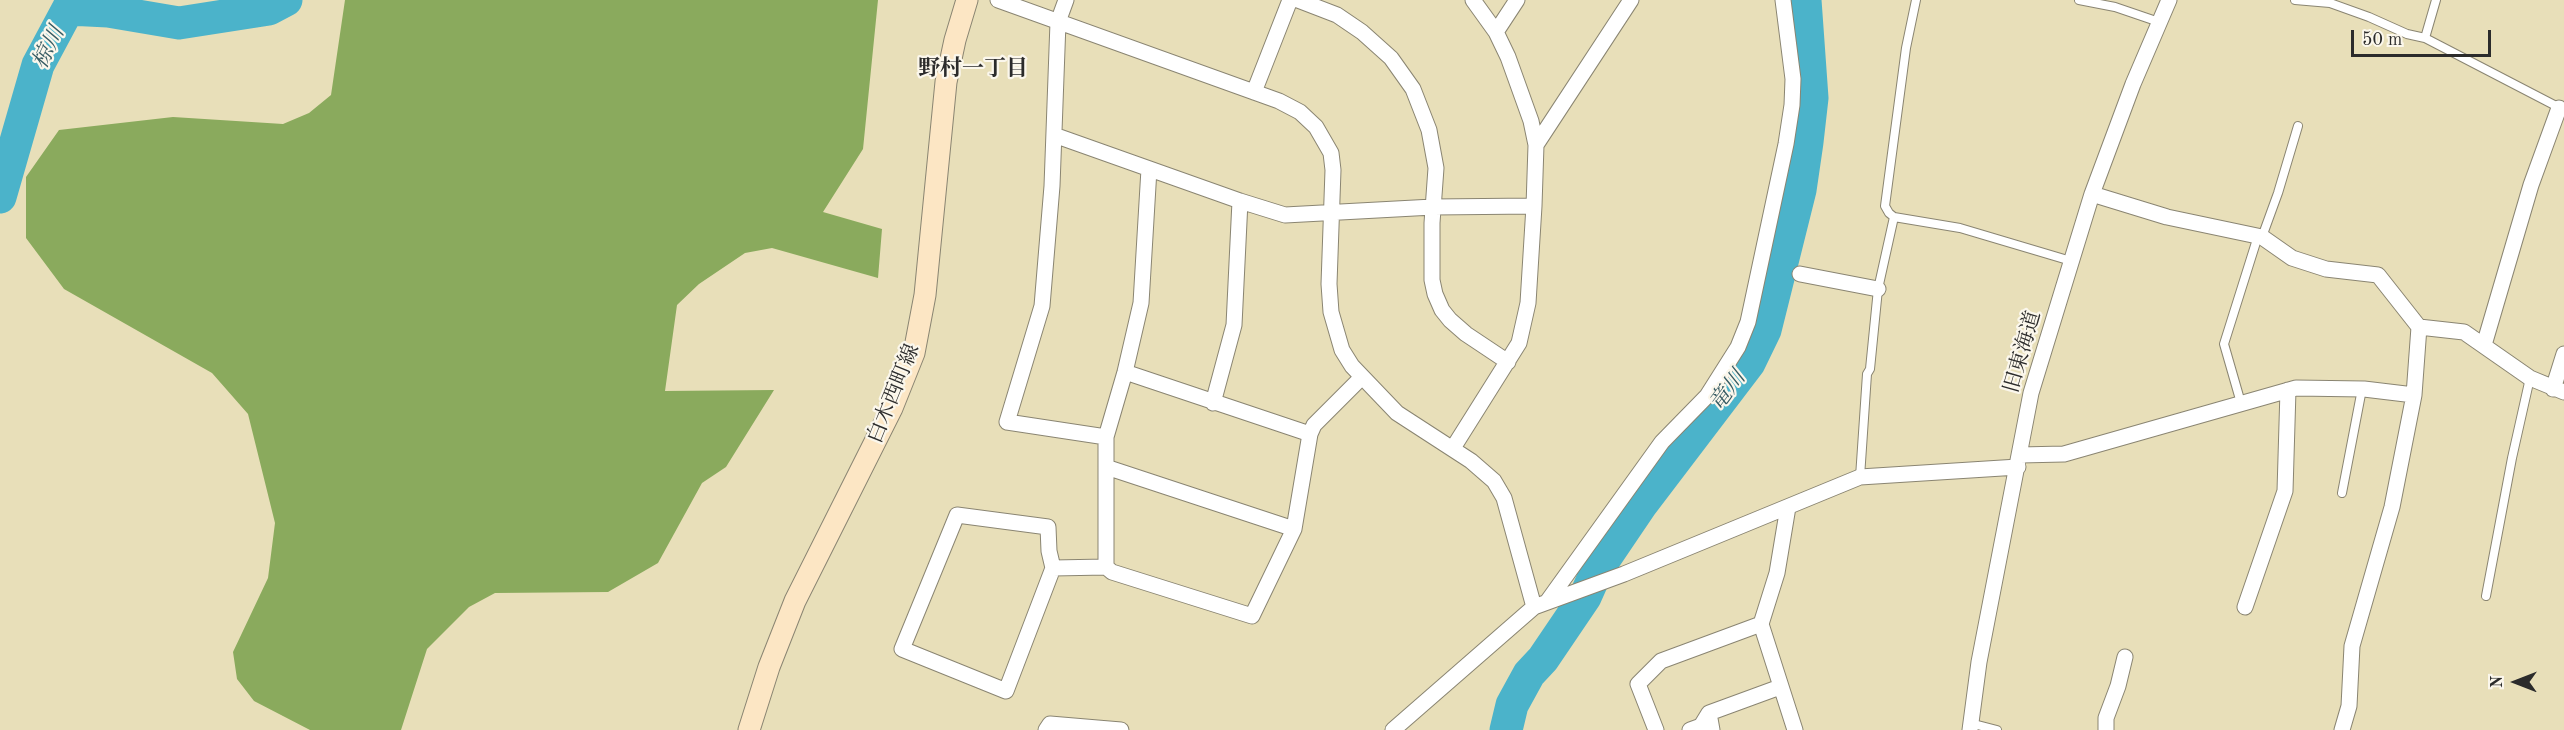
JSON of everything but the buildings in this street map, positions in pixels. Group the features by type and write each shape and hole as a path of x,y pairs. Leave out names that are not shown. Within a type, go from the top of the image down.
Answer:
{"main road":[{"name":"白木西町線","path":"749,730 769,667 795,601 892,408 914,353 925,295 946,82 967,0"}],"street":[{"path":"998,0 1254,92 1300,112 1324,139 1331,153 1333,170 1329,284 1331,312 1342,350 1362,377 1397,413 1453,448 1494,481 1504,498 1540,604"},
{"path":"1066,0 1058,22 1054,135 1042,306 1008,422 1106,437"},
{"path":"1254,92 1290,0"},
{"path":"1298,0 1337,15 1362,32 1391,58 1413,89 1433,145 1436,168 1432,280 1442,310 1466,334 1508,362"},
{"path":"1453,448 1519,343 1528,303 1534,206 1536,145 1532,121 1496,32 1473,0"},
{"path":"1496,32 1517,0"},
{"path":"1536,145 1631,0"},
{"path":"1393,730 1540,604 1662,442 1707,396 1738,347 1748,322 1786,144 1792,105 1793,79 1783,0"},
{"name":"旧東海道","path":"1970,727 1979,662 2031,393 2092,194 2169,0"},
{"path":"2484,345 2530,185 2561,109"},
{"path":"1054,135 1149,170 1285,215 1433,207 1534,206"},
{"path":"1106,567 1106,437 1125,372 1141,303 1149,170"},
{"path":"2092,194 2168,217 2260,237 2292,258 2332,270 2378,274 2419,327 2414,395 2392,507 2352,646 2349,706 2342,730"},
{"path":"1213,403 1234,325 1240,201"},
{"path":"1800,274 1878,289"},
{"path":"2419,327 2464,332 2530,378 2558,391 2564,354"},
{"path":"1125,372 1310,434"},
{"path":"1053,568 1106,567 1112,572 1252,616 1294,529 1310,434 1314,425 1362,377"},
{"path":"1540,604 1624,574 1860,477 1939,474 2064,454 2296,388 2362,388 2414,395"},
{"path":"2245,607 2285,491 2288,390"},
{"path":"1106,467 1294,529"},
{"path":"1788,507 1777,573 1761,624 1795,730"},
{"path":"957,515 1048,527 1049,551 1053,568 1006,691 902,649 957,515"},
{"path":"1656,730 1638,684 1661,661 1761,624"},
{"path":"2106,730 2106,718 2125,657"},
{"path":"1690,730 1701,726 1709,712 1780,687"},
{"path":"1709,712 1712,730"},
{"path":"1046,730 1050,724 1121,730"}],"lane":[{"path":"1916,0 1906,48 1885,206 1889,213 1894,217 1960,228 2072,261"},
{"path":"2079,0 2115,7 2159,22"},
{"path":"2295,0 2330,3 2407,34 2425,38 2561,109"},
{"path":"2425,38 2436,0"},
{"path":"2241,403 2224,344 2260,237 2278,193 2298,126"},
{"path":"1860,477 1867,374 1870,369 1878,289 1894,217"},
{"path":"2486,596 2512,458 2530,378"},
{"path":"2342,493 2362,388"},
{"path":"1970,727 1996,730"}],"green space":[{"path":"345,0 878,0 863,149 823,212 882,229 878,278 772,248 745,253 699,284 677,305 665,391 774,390 726,467 702,483 658,563 608,592 495,593 469,607 427,649 401,730 310,730 254,701 237,679 233,652 268,578 275,523 248,414 212,373 64,289 26,238 26,177 59,130 173,117 283,124 309,113 331,95"}],"waterway":[{"name":"椋川","path":"0,197 38,65 68,9 108,11 179,23 269,9 286,0"},
{"name":"竜川","path":"1506,730 1512,705 1529,674 1543,659 1585,597 1597,570 1641,505 1749,363 1765,330 1800,190 1807,142 1812,98 1805,0"}],"district":[{"name":"野村一丁目","path":"973,69"}]}
